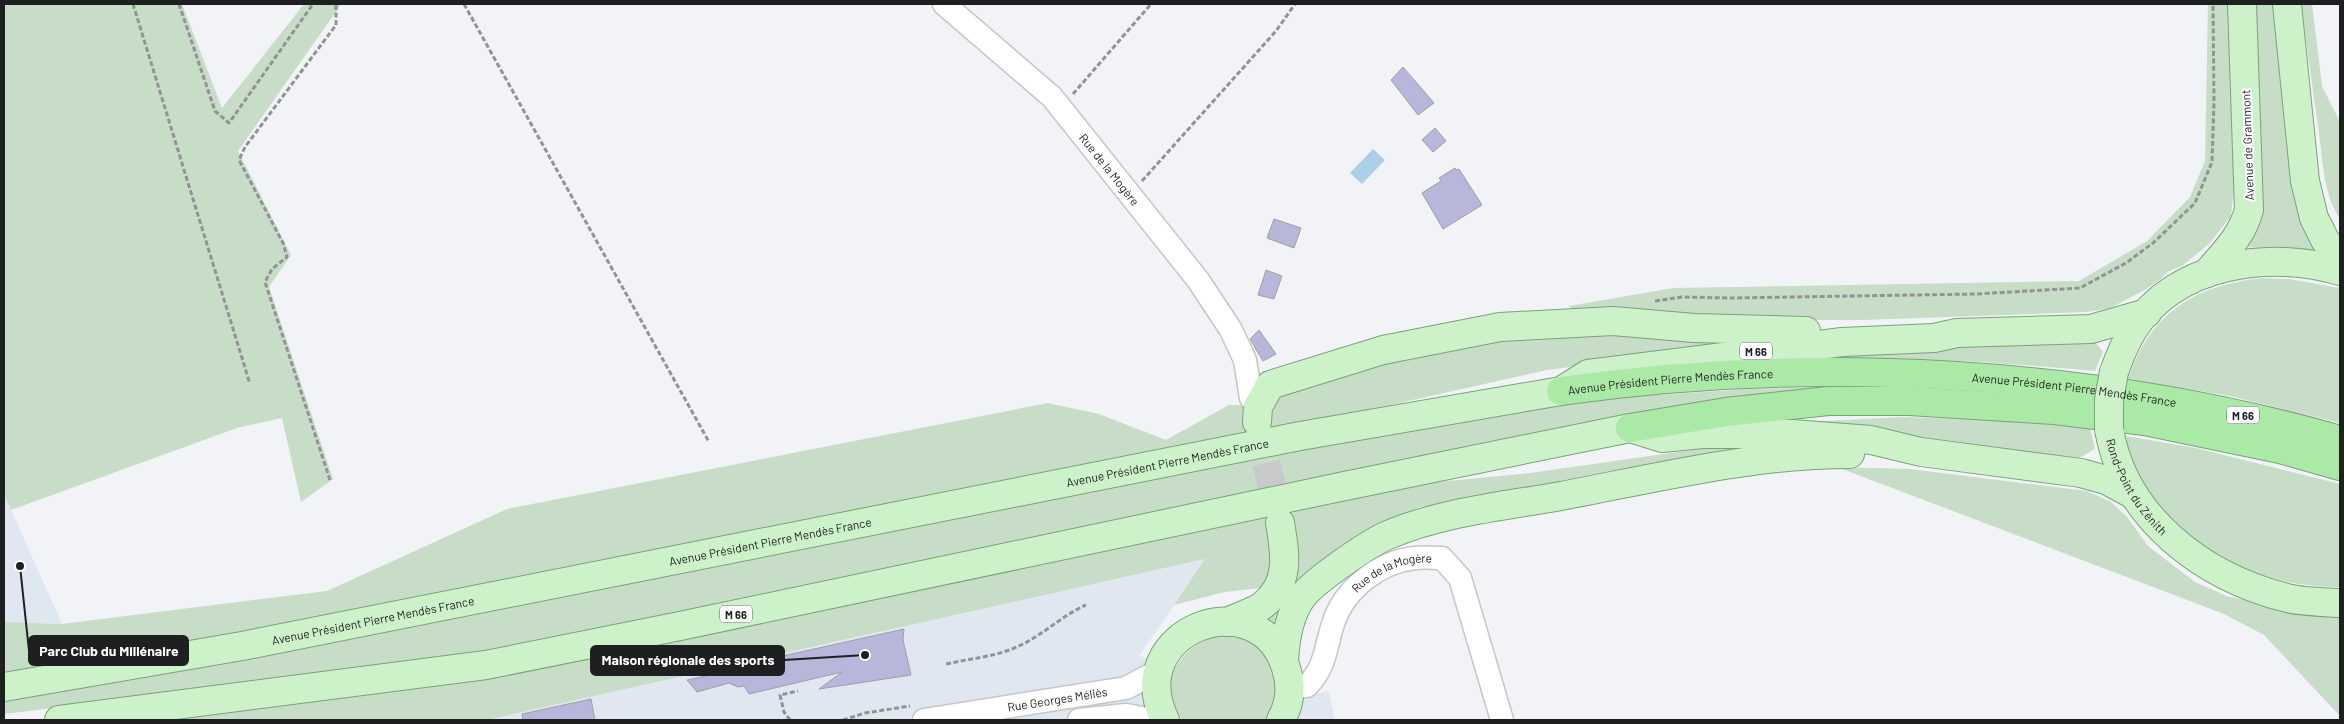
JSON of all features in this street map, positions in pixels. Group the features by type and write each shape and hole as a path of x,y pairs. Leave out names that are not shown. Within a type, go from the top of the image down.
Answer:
{"highway":[{"name":"Avenue Président Pierre Mendès France","path":"1561,391 1635,381 1741,375 1907,374 2062,386 2144,396 2278,422 2340,440"},
{"name":"Avenue Président Pierre Mendès France","path":"1630,428 1726,412 1828,401 1909,401 2054,410 2145,421 2280,449 2340,466"}],"main road":[{"name":"Avenue de Grammont","path":"2207,273 2245,226 2249,210 2242,4"},
{"path":"2287,4 2305,181 2314,218 2325,240 2340,258"},
{"name":"Rond-Point du Zénith","path":"2340,271 2292,262 2251,262 2207,273 2163,298 2146,313 2133,330 2114,372 2109,400 2109,429 2117,464 2134,495 2163,531 2186,551 2214,570 2236,581 2289,598 2340,603"},
{"name":"M 66","path":"1561,391 1588,374 1742,353 1842,342 1934,338 1957,333 2091,329 2146,313"},
{"path":"1262,405 1383,350 1500,327 1613,321 1714,329 1792,331 1933,329 1957,333"},
{"name":"Avenue Président Pierre Mendès France","path":"4,687 242,646 1300,436 1561,391"},
{"name":"M 66","path":"1630,428 1662,438 1703,434 1792,434 1871,440 1921,452 2081,473 2106,480 2134,495"},
{"name":"Avenue Président Pierre Mendès France","path":"59,720 486,665 680,626 1340,486 1630,428"},
{"name":"M 66","path":"1287,674 1285,643 1293,614 1303,596 1340,565 1386,536 1433,520 1776,458 1823,454 1899,456 1921,452"},
{"path":"1228,622 1263,605 1276,591 1284,574 1286,557 1280,523"},
{"path":"1165,720 1159,708 1156,690 1158,671 1164,656 1184,633 1213,622 1228,622 1242,624 1268,638 1287,674 1288,701 1281,720"}],"street":[{"name":"Rue de la Mogère","path":"944,4 1052,97 1198,280 1231,330 1262,405"},
{"name":"Rue de la Mogère","path":"1287,674 1307,686 1319,673 1334,622 1347,596 1360,581 1390,566 1415,558 1442,558 1460,578 1502,720"},
{"name":"Rue Georges Méliès","path":"917,713 1126,688 1158,671"},
{"name":"Rue Georges Méliès","path":"1079,720 1126,715 1151,720"}],"path":[{"path":"133,4 250,384"},
{"path":"179,4 215,111 229,122 313,4"},
{"path":"330,480 265,282 272,269 286,257 283,243 239,160 245,147 336,25 336,4"},
{"path":"464,4 709,442"},
{"path":"1074,93 1151,4"},
{"path":"1139,184 1276,31 1295,4"},
{"path":"1649,302 1682,297 1730,298 1966,294 2080,288 2126,263 2153,242 2195,203 2212,162 2214,102 2213,4"},
{"path":"946,664 977,660 1009,651 1024,644 1071,612 1086,605"},
{"path":"790,720 784,712 780,695 798,691"},
{"path":"843,720 865,713 917,713"}],"shaded area":[{"path":"4,494 11,510 62,624 4,622"},
{"path":"1206,559 1139,656 1176,666 1172,679 1180,717 1183,720 487,720"},
{"path":"1329,691 1335,720 1265,720 1275,703"}],"green space":[{"path":"4,4 182,4 222,108 304,4 338,4 340,6 238,151 291,255 269,287 333,479 301,502 282,418 237,428 11,510 4,494"},
{"path":"2208,4 2229,4 2234,189 2231,216 2210,243 2182,266 2167,272 2160,280 2141,292 2110,308 2088,312 1863,320 1703,320 1625,311 1572,309 1569,306 1673,288 2079,281 2147,241 2190,197 2205,161"},
{"path":"2252,4 2281,4 2324,254 2300,249 2244,246"},
{"path":"2301,4 2312,4 2322,86 2340,122 2340,219 2326,186"},
{"path":"2262,278 2289,279 2340,288 2340,423 2230,396 2128,379 2137,356 2149,336 2162,320 2178,306 2216,287"},
{"path":"1613,330 1763,342 1547,370 1332,418 372,608 4,675 4,622 62,624 327,591 507,509 1048,403 1099,414 1166,440 1229,405 1244,405 1266,413 1278,389 1336,373 1521,332"},
{"path":"2093,339 2103,352 2095,371 1948,360 1801,358 1862,349"},
{"path":"1833,387 1832,392 1775,396 1603,419 595,636 275,681 4,714 4,697 1254,458 1592,399 1752,389"},
{"path":"1903,417 1992,420 2090,428 2095,449 2078,459 1788,423"},
{"path":"2125,436 2196,448 2340,484 2340,587 2304,585 2269,577 2236,565 2205,548 2178,526 2155,500 2137,470"},
{"path":"1727,445 1729,457 1420,507 1359,537 1276,628 1262,617 1272,564 1261,588 1225,592 1174,605 1205,559 487,720 174,720 395,688 1417,484 1530,473"},
{"path":"1837,467 1910,469 2087,491 2111,502 2127,517 2148,546 2195,582 2229,597 2340,617 2340,716 2264,635 2224,614"},
{"path":"1217,635 1245,639 1262,651 1269,660 1276,680 1276,691 1271,711 1265,720 1183,720 1175,707 1171,694 1171,682 1175,669 1192,648 1203,640"}],"water":[{"path":"1373,149 1385,160 1362,184 1350,173"}],"building":[{"path":"1403,67 1434,103 1418,115 1391,80"},
{"path":"1435,128 1446,141 1433,152 1422,140"},
{"path":"1455,168 1456,170 1459,169 1482,205 1443,229 1422,193 1441,181 1439,178"},
{"path":"1274,219 1301,228 1294,248 1267,238"},
{"path":"1266,270 1282,276 1274,299 1258,295"},
{"path":"1259,330 1276,354 1263,361 1250,339"},
{"path":"904,629 903,640 911,675 819,689 842,672 749,694 744,686 738,687 729,683 697,692 687,680 724,672 724,669"},
{"path":"591,699 595,720 523,720 522,714"}],"tunnel":[{"path":"1257,422 1280,523"}],"place":[{"name":"Parc Club du Millénaire","path":"20,566"},
{"name":"Maison régionale des sports","path":"865,655"}]}
